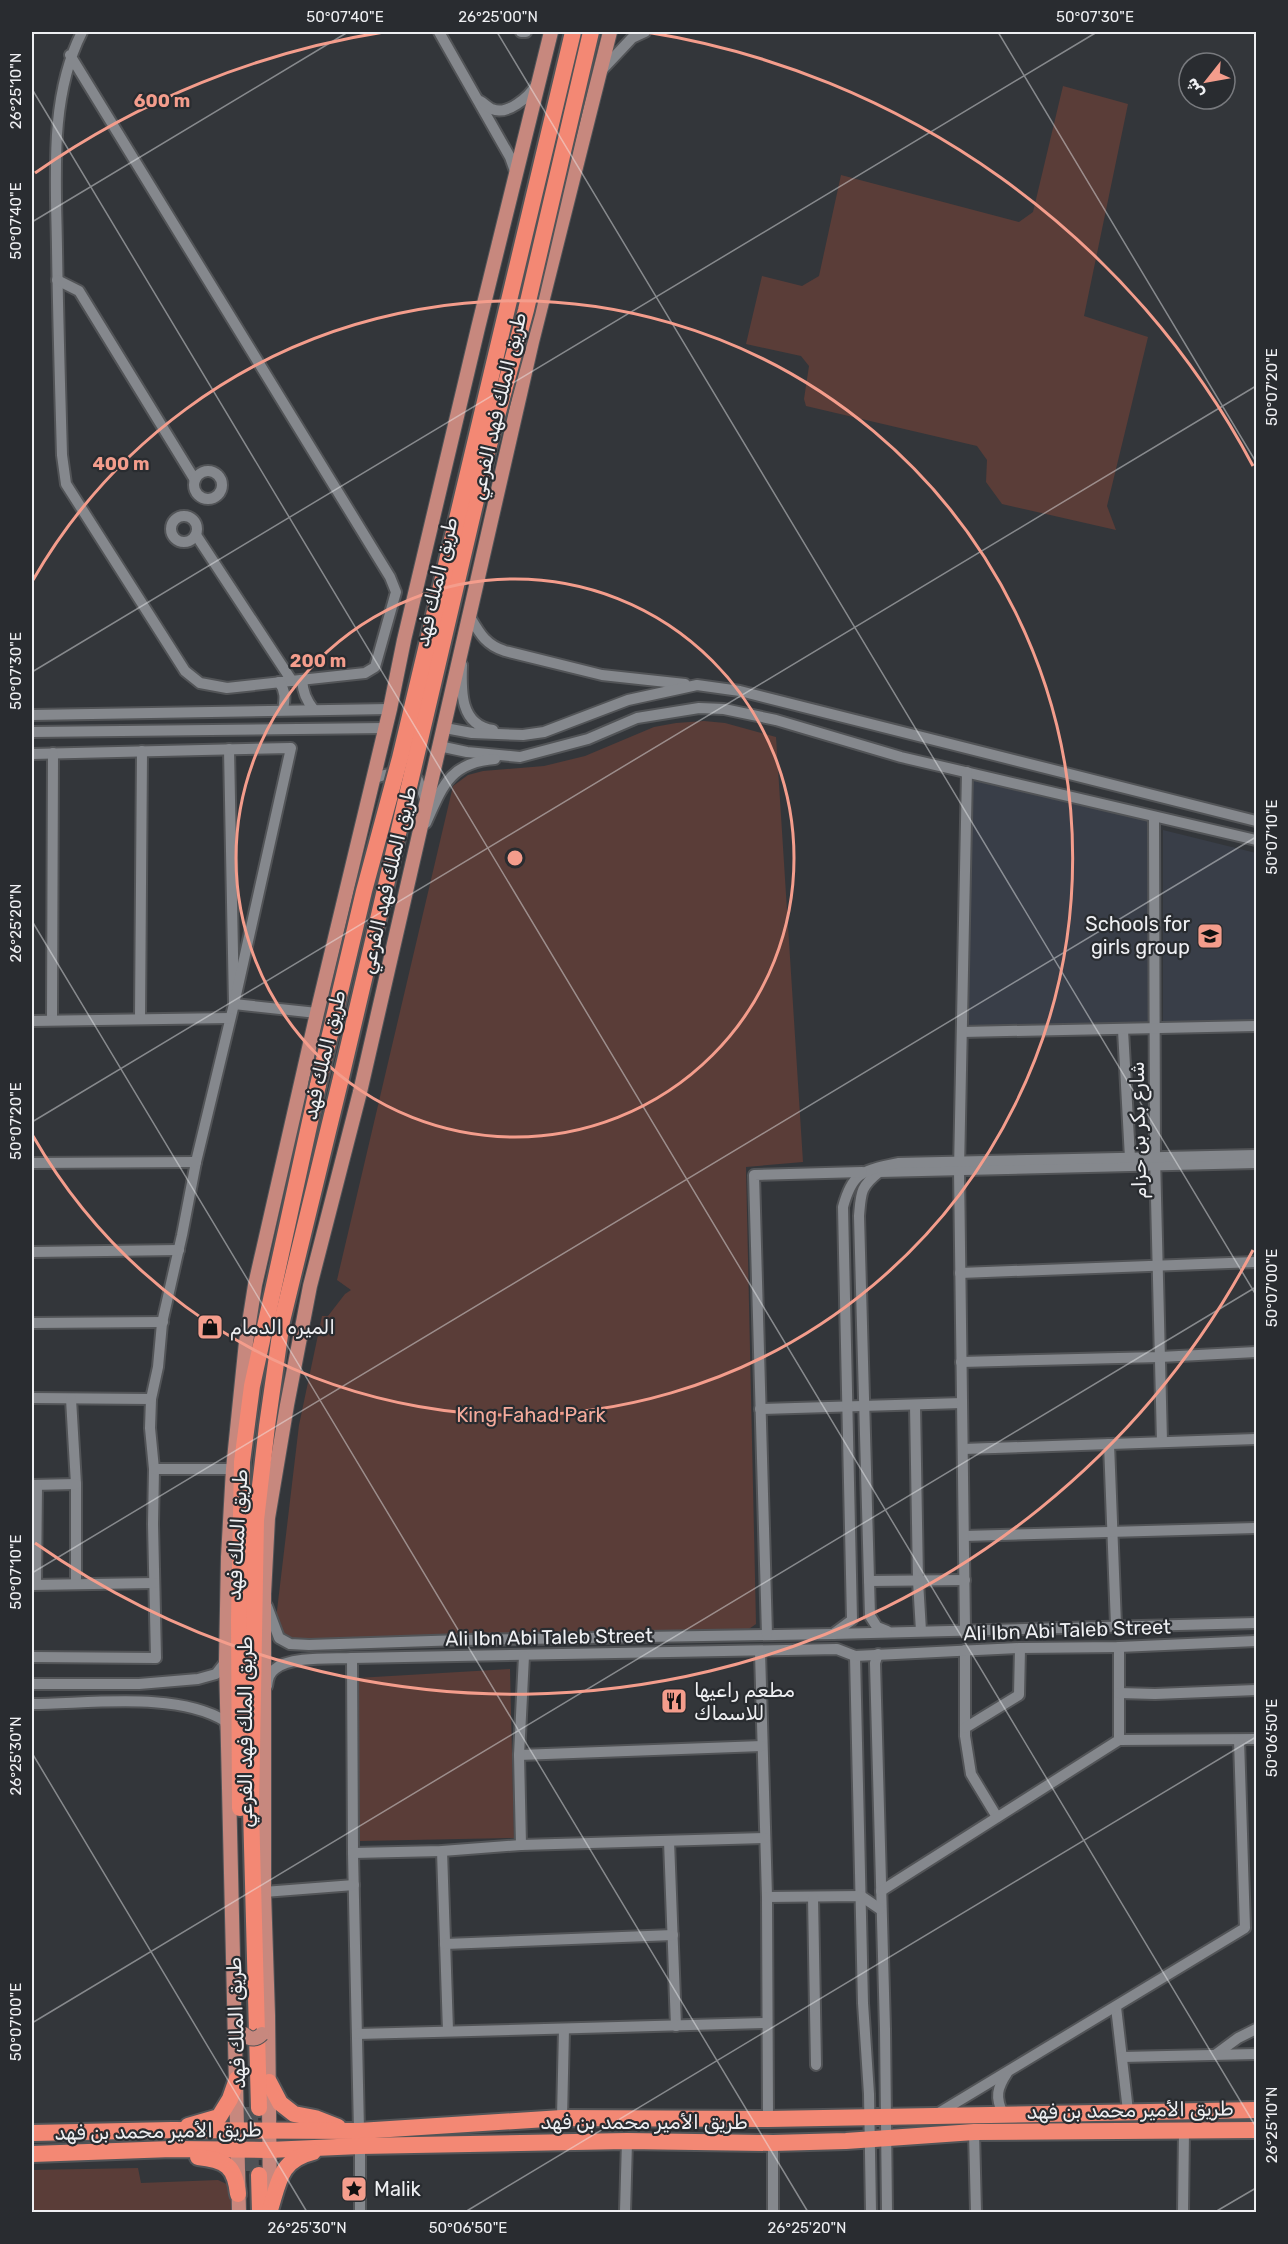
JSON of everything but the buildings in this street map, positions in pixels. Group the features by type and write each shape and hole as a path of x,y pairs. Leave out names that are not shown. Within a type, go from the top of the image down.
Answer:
{"highway":[{"name":"طريق الملك فهد","path":"573,32 403,746 364,891 318,1085 252,1386 242,1461 239,1570 240,1810 255,2108 251,1809 256,1520 282,1321 488,449 526,310 591,32"},
{"path":"239,1570 234,1467 246,1373 276,1270"},
{"path":"268,1518 282,1321"},
{"path":"172,2130 219,2117 230,2099 237,2079"},
{"path":"269,2082 279,2103 294,2114 315,2118 352,2138"},
{"name":"طريق الأمير محمد بن فهد","path":"32,2154 172,2149 269,2150 352,2138 562,2118 768,2119 1257,2110"},
{"name":"طريق الأمير محمد بن فهد","path":"32,2133 172,2130 269,2132 352,2138 773,2143 974,2132 1257,2130"},
{"path":"267,2212 283,2170 289,2163 298,2156 352,2138"},
{"path":"172,2149 190,2156 213,2158 224,2163 236,2177 238,2194"},
{"path":"252,2212 255,2175 267,2212"}],"main road":[{"name":"طريق الملك فهد الفرعي","path":"239,2212 226,1661 228,1557 246,1342 255,1285 386,728 404,640 551,32"},
{"name":"طريق الملك فهد الفرعي","path":"267,2212 269,2082 264,1892 264,1594 268,1518 286,1405 310,1286 360,1092 532,342 610,32"},
{"path":"390,709 445,728"},
{"path":"386,728 440,746"},
{"path":"234,2014 244,2034 249,2038 262,2034 268,2016"}],"street":[{"path":"70,55 390,577 396,592 375,667 365,673 227,688 201,683 185,671 66,484 62,455 56,156 61,104 70,55 82,32"},
{"path":"439,32 510,157 516,174"},
{"path":"600,72 632,38 645,32"},
{"path":"477,99 493,110 501,111 530,95 538,82"},
{"path":"57,280 79,291 195,480"},
{"path":"196,535 297,680 314,710"},
{"path":"470,617 482,637 493,647 505,651 602,675 740,690 1257,821"},
{"path":"462,651 461,695 473,721 484,729 523,735"},
{"path":"279,682 284,688 283,710"},
{"path":"445,728 472,734 523,735 544,732 628,700 697,685"},
{"path":"415,848 442,787 463,768 477,762 520,756 588,739 637,718 699,708 724,709 776,720 902,756 1257,840"},
{"path":"32,715 390,709"},
{"path":"32,732 386,728"},
{"path":"440,746 466,752 520,756"},
{"path":"32,754 291,748 196,1162 163,1322 158,1367 151,1399 156,1658 32,1657"},
{"path":"229,749 234,1004"},
{"path":"141,1019 142,751"},
{"path":"52,1020 53,753"},
{"path":"965,1629 959,1166 967,772"},
{"path":"374,779 387,773 405,774 418,780 426,801"},
{"name":"شارع بكر بن حزام","path":"1154,817 1156,1161 1162,1442"},
{"path":"234,1004 318,1013"},
{"path":"32,1021 230,1018"},
{"path":"962,1032 1257,1026"},
{"path":"1124,1030 1130,1158"},
{"path":"767,1635 754,1175 862,1172 898,1163 959,1166 1156,1161 1257,1155"},
{"path":"890,1632 876,1627 870,1616 859,1216 861,1194 865,1184 879,1172 959,1166 1130,1158 1156,1161 1257,1163"},
{"path":"32,1163 196,1162"},
{"path":"832,1634 852,1620 843,1207 848,1189 862,1172"},
{"path":"32,1252 179,1250"},
{"path":"960,1273 1257,1262"},
{"path":"32,1323 163,1322"},
{"path":"961,1362 1257,1352"},
{"path":"32,1398 151,1399"},
{"path":"71,1399 76,1484 76,1584"},
{"path":"760,1409 962,1403"},
{"path":"915,1405 921,1630"},
{"path":"963,1449 1257,1439"},
{"path":"1109,1444 1116,1625"},
{"path":"154,1469 234,1467"},
{"path":"76,1484 34,1485 34,1584 154,1583"},
{"path":"964,1536 1257,1528"},
{"path":"869,1581 964,1580"},
{"name":"Ali Ibn Abi Taleb Street","path":"264,1594 279,1638 290,1644 1257,1623"},
{"name":"Ali Ibn Abi Taleb Street","path":"264,1698 270,1674 274,1669 293,1661 837,1649 855,1656 965,1650 1257,1641"},
{"path":"302,1644 286,1647 284,1653 286,1657 303,1661"},
{"path":"1119,1647 1119,1740"},
{"path":"965,1728 1019,1695 1020,1648"},
{"path":"965,1650 965,1728 970,1774 997,1817"},
{"path":"760,1652 767,1897 768,2119"},
{"path":"871,2212 878,2138 886,2117 875,1663 878,1654"},
{"path":"521,1845 519,1755 524,1656"},
{"path":"855,1656 863,2003 869,2117 878,2138 887,2212"},
{"path":"352,1658 357,2034 352,2138 360,2212"},
{"path":"32,1684 139,1684 198,1679 216,1674 226,1661"},
{"path":"1119,1693 1257,1690"},
{"path":"32,1704 151,1702 188,1706 211,1713 225,1721 229,1740"},
{"path":"880,1891 1119,1740 1257,1739"},
{"path":"935,2115 998,2081 1007,2072 1251,1927 1239,1740"},
{"path":"519,1755 762,1746"},
{"path":"353,1853 442,1851 521,1845 765,1838"},
{"path":"669,1841 676,2026"},
{"path":"442,1851 448,2031"},
{"path":"264,1892 354,1885"},
{"path":"767,1897 861,1896 880,1909"},
{"path":"813,1897 816,2065"},
{"path":"445,1944 673,1935"},
{"path":"1116,2007 1128,2111"},
{"path":"357,2034 767,2023"},
{"path":"562,2118 564,2028"},
{"path":"1215,2055 1238,2038 1257,2029"},
{"path":"1122,2058 1257,2054"},
{"path":"998,2081 998,2102 1003,2114"},
{"path":"1183,2212 1184,2131"},
{"path":"974,2132 976,2212"},
{"path":"625,2212 627,2141"},
{"path":"773,2143 773,2212"}],"shaded area":[{"path":"967,772 1154,817 1155,1029 962,1032"},
{"name":"Schools for girls group","path":"1163,830 1256,853 1256,1020 1163,1024"}],"green space":[{"path":"1063,86 1128,104 1084,316 1148,337 1107,506 1116,530 1002,504 986,482 987,460 977,446 806,406 804,399 809,366 801,356 746,344 762,276 802,286 819,276 841,175 1019,222 1033,212"},
{"name":"King Fahad Park","path":"704,721 725,723 776,737 803,1162 746,1167 756,1624 746,1631 290,1640 284,1638 276,1619 299,1425 322,1316 328,1316 345,1294 351,1290 337,1280 453,786 468,775 483,771 544,766 585,756 654,727"},
{"path":"510,1669 514,1838 360,1841 357,1678"},
{"path":"138,2168 141,2183 218,2180 231,2186 232,2212 32,2212 32,2170"}],"tunnel":[{"path":"250,2107 251,2175"}],"place":[{"name":"Schools for girls group","path":"1210,936"},
{"name":"الميره الدمام","path":"210,1327"},
{"name":"مطعم راعيها للاسماك","path":"674,1701"},
{"name":"Malik","path":"354,2189"}]}
